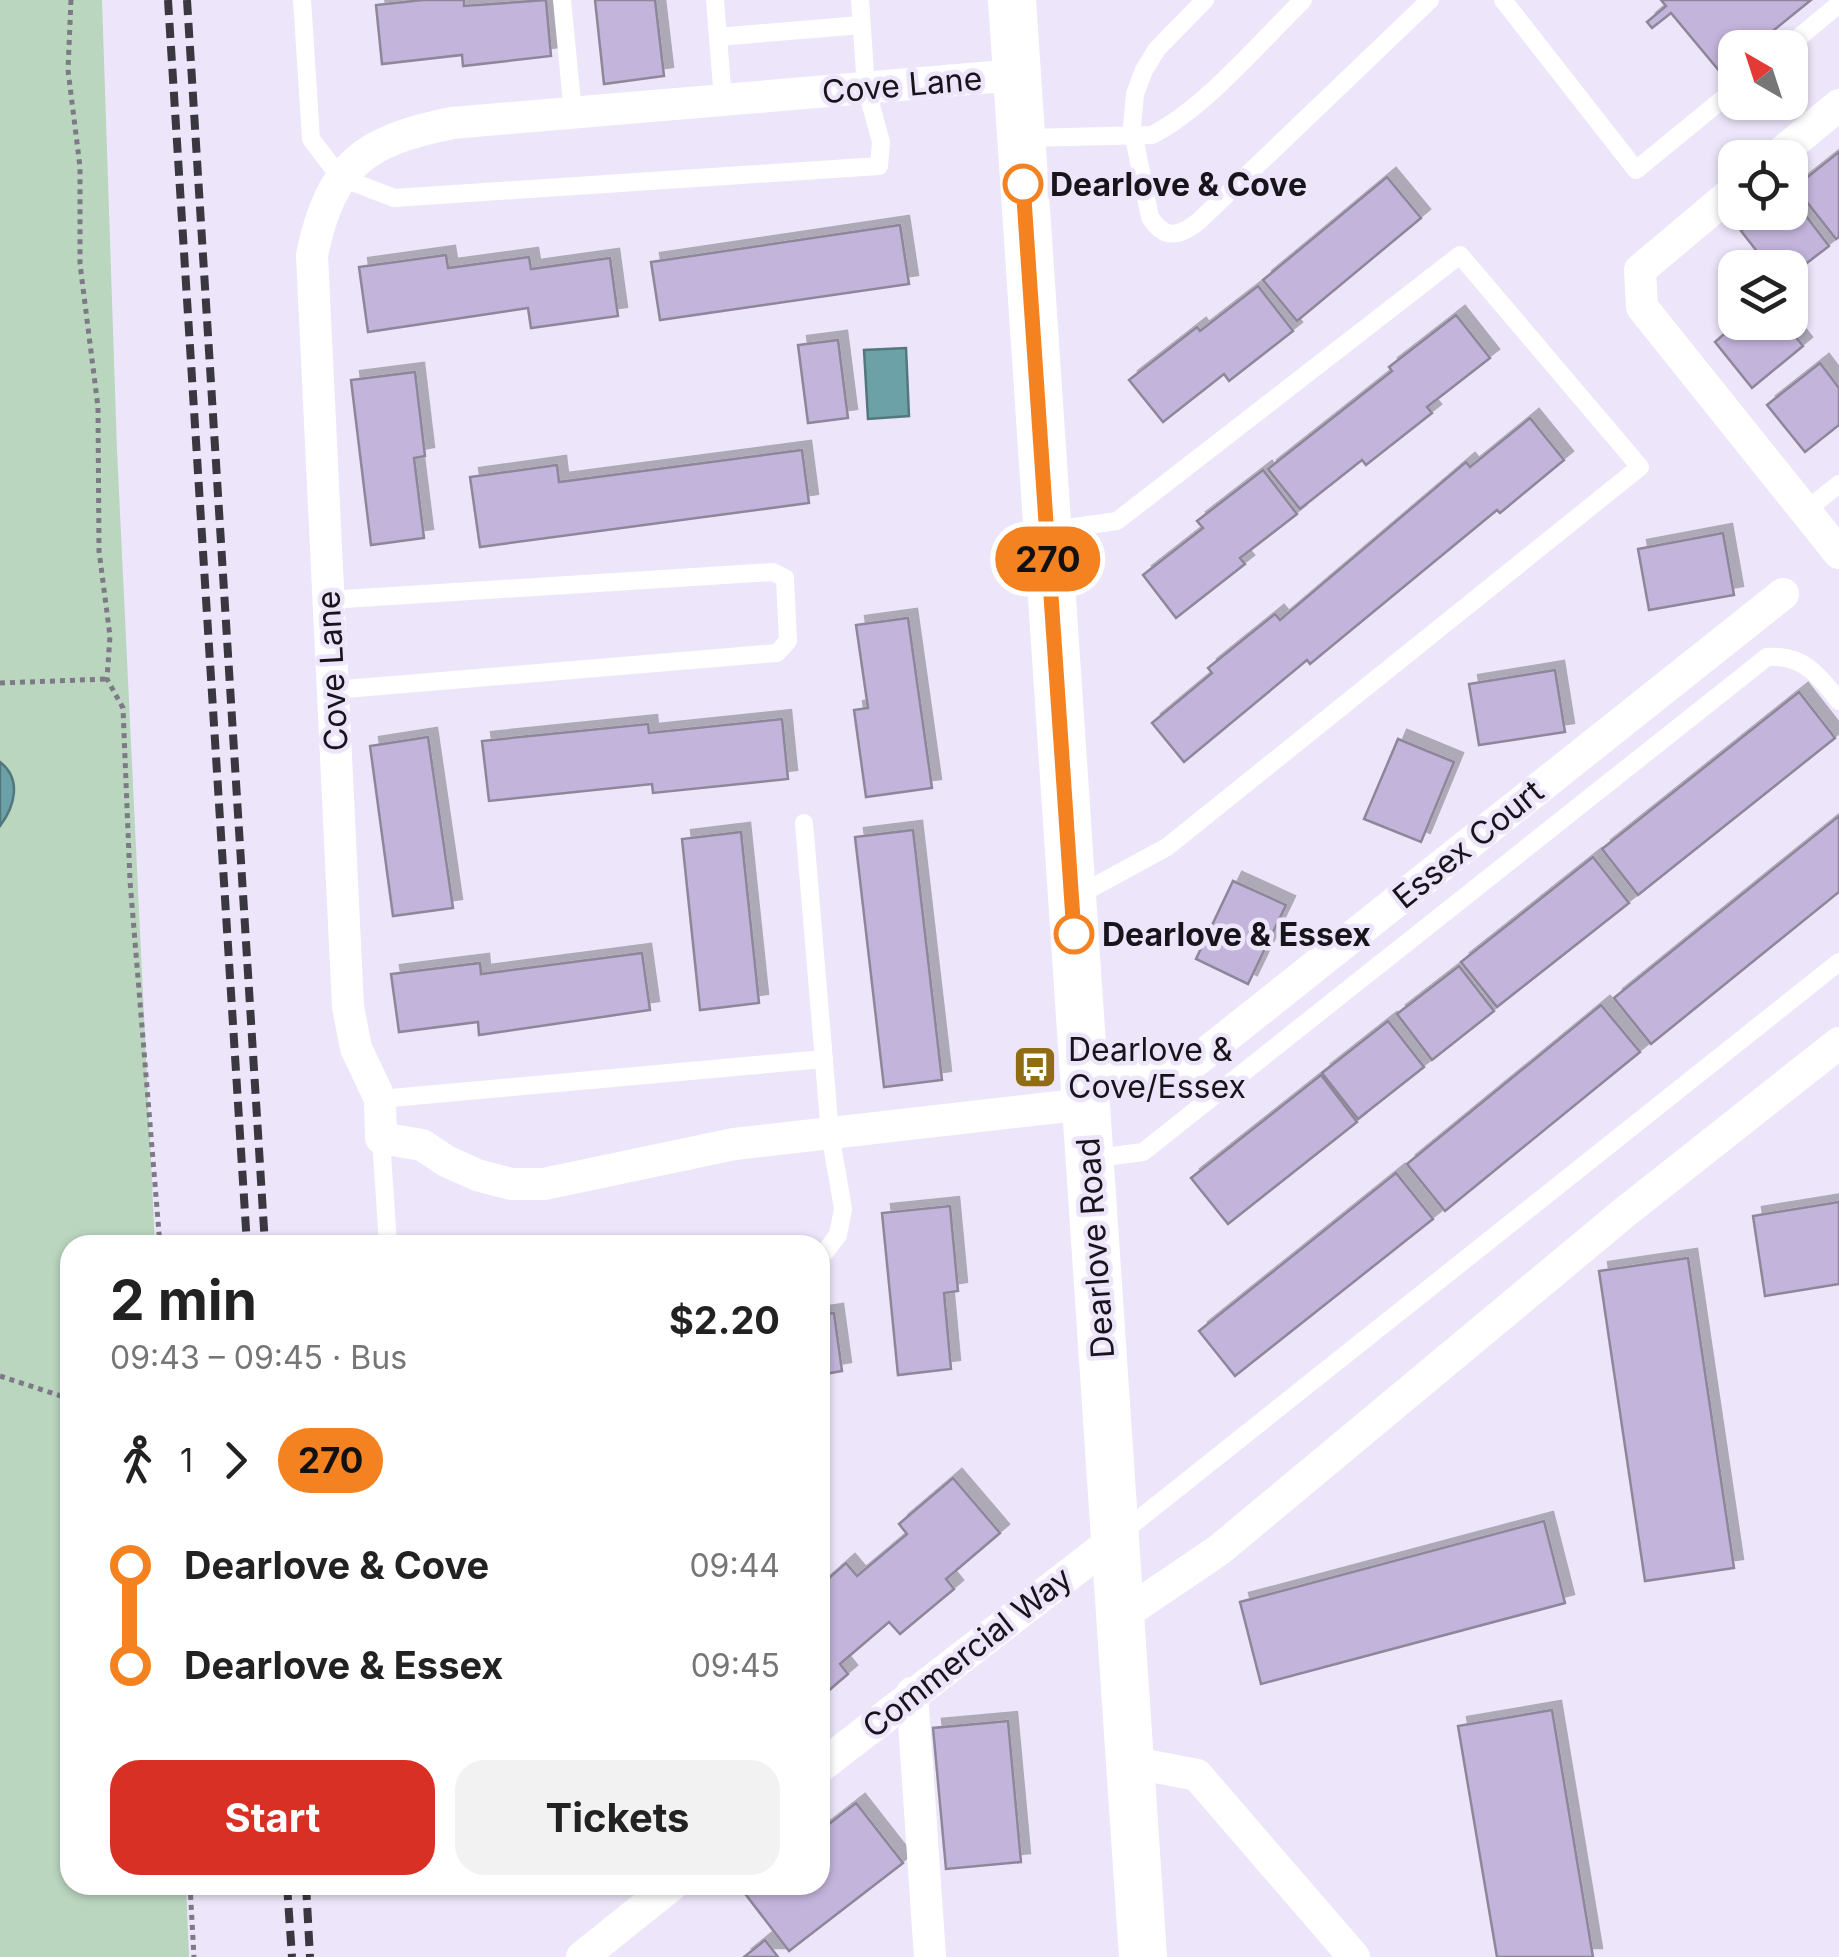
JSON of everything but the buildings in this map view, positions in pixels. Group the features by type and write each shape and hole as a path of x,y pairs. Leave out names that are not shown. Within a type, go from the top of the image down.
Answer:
{"main road":[{"name":"Dearlove Road","path":"1012,0 1143,1957"}],"street":[{"name":"Cove Lane","path":"381,1138 380,1099 356,1048 348,1007 312,255 328,198 340,177 379,143 452,123 1016,75"},
{"path":"1797,140 1839,105"},
{"path":"1718,204 1640,270 1642,307 1839,553"},
{"name":"Essex Court","path":"1084,1090 1192,1064 1783,594"},
{"path":"1120,1617 1219,1550 1625,1212 1839,1043"},
{"path":"381,1138 422,1145 478,1175 527,1184 582,1177 734,1144 830,1133 1084,1090"},
{"name":"Commercial Way","path":"830,1759 1115,1538"},
{"path":"912,1693 930,1957"},
{"path":"1130,1762 1196,1775 1354,1957"},
{"path":"582,1957 660,1895"}],"lane":[{"path":"302,0 311,138 340,177 394,198 879,166 881,142 866,88 860,0"},
{"path":"562,0 572,113"},
{"path":"715,0 723,100"},
{"path":"1020,138 1134,136 1152,134 1171,125 1303,0"},
{"path":"1194,4 1144,70 1132,105 1150,217 1158,230 1175,236 1184,233 1430,0"},
{"path":"1503,0 1636,170 1718,103"},
{"path":"1808,30 1839,4"},
{"path":"718,36 862,25"},
{"path":"1046,531 1116,522 1460,255 1640,467 1167,847 1072,899"},
{"path":"1805,511 1839,484"},
{"path":"328,600 773,572 786,578 788,641 777,653 333,690"},
{"path":"1089,1160 1143,1152 1767,657 1784,656 1811,668 1839,700"},
{"path":"804,823 830,1133 843,1208 838,1235 830,1245"},
{"path":"1115,1538 1839,962"},
{"path":"380,1099 824,1059"},
{"path":"381,1138 387,1235"}],"path":[{"path":"71,0 68,70 80,166 80,264 98,407 98,552 110,636 107,679 123,708 130,881 159,1235"},
{"path":"0,683 107,679"},
{"path":"0,1376 60,1396"},
{"path":"191,1895 194,1957"}],"shaded area":[{"path":"0,0 102,0 117,450 155,1235 60,1235 60,1895 186,1895 189,1957 0,1957"},
{"path":"906,348 909,416 868,419 864,350"},
{"path":"0,762 11,776 14,793 0,826"}],"railway":[{"path":"168,0 246,1235"},
{"path":"187,0 264,1235"},
{"path":"288,1895 292,1957"},
{"path":"307,1895 310,1957"}],"bus line":[{"name":"270","path":"1023,184 1074,934"}],"place":[{"name":"Dearlove & Cove","path":"1023,184"},
{"name":"Dearlove & Essex","path":"1074,934"},
{"name":"Dearlove & Cove/Essex","path":"1035,1067"}]}
